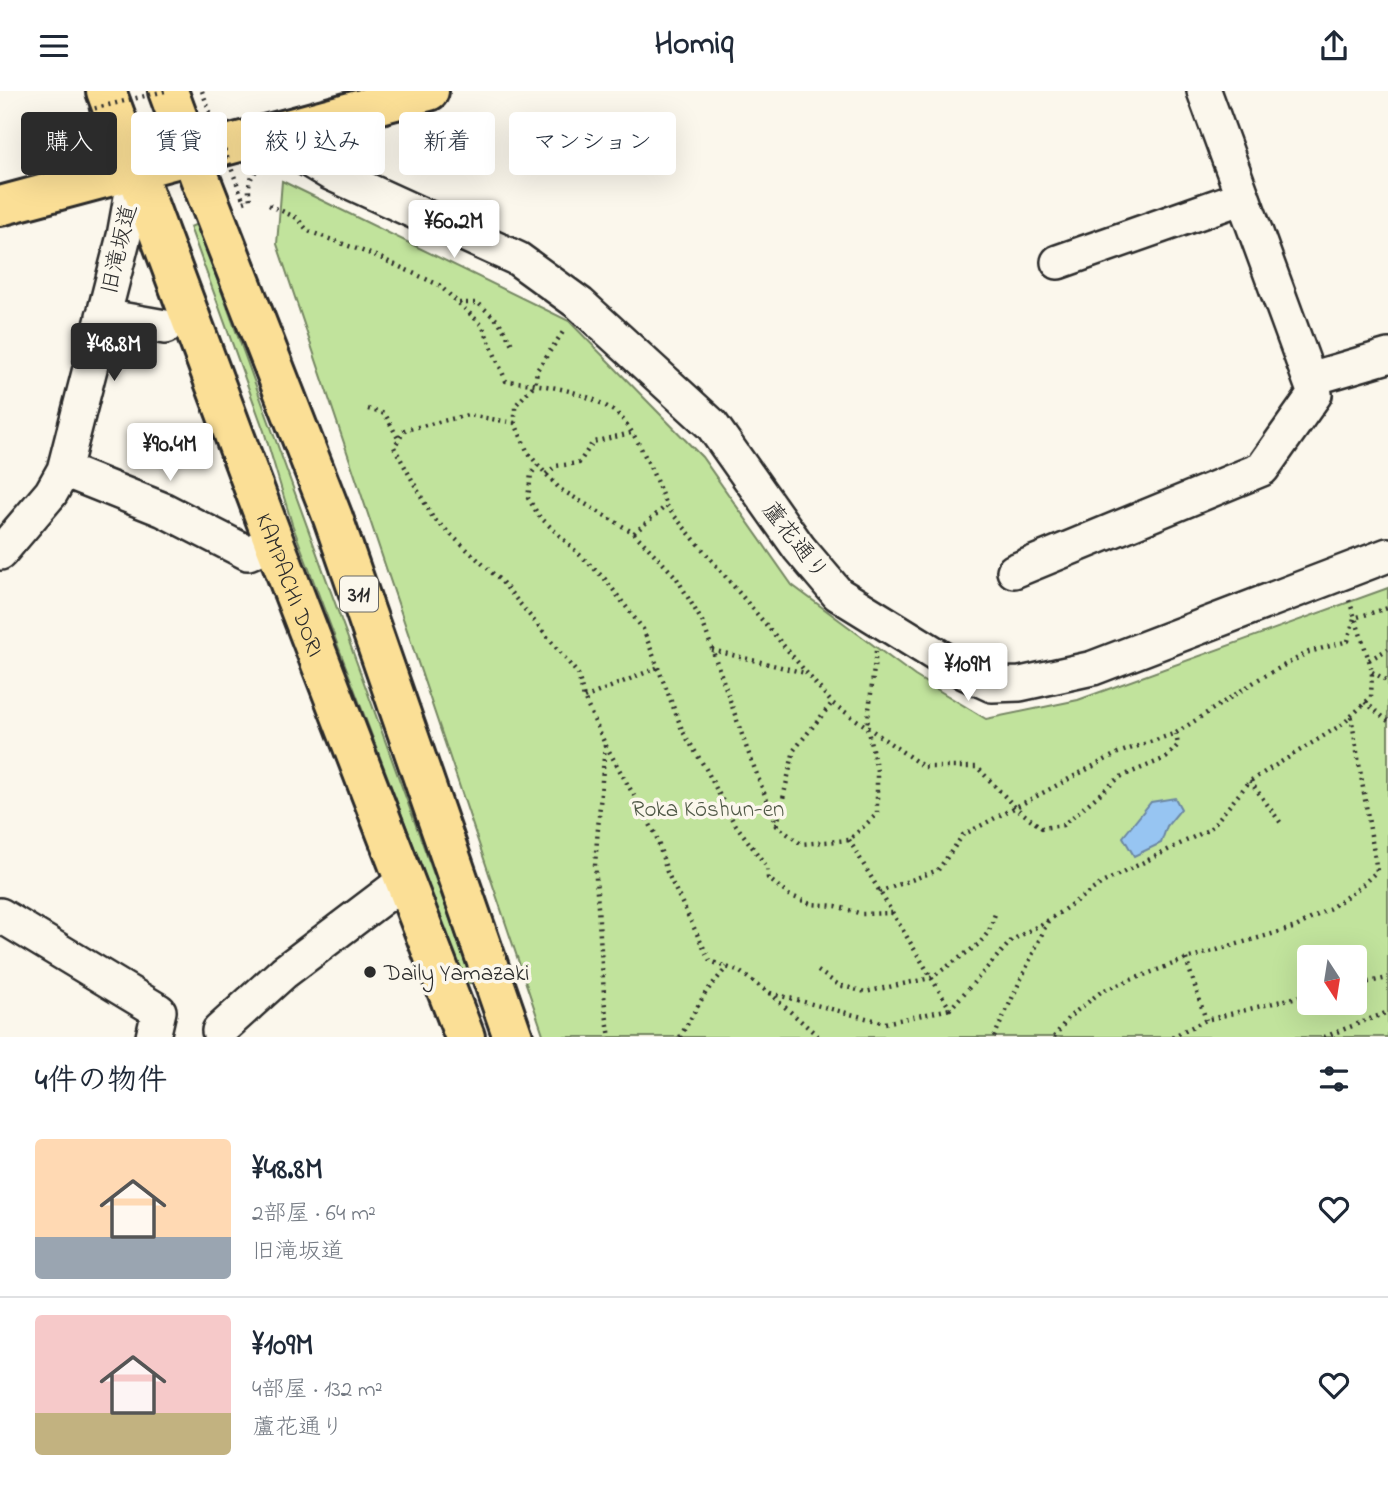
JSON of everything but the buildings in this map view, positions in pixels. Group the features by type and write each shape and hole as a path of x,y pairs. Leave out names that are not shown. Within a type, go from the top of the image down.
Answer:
{"main road":[{"name":"KAMPACHI DORI","path":"106,91 131,157"},
{"name":"311","path":"167,91 175,112"},
{"path":"351,112 429,91"},
{"path":"0,206 131,171"},
{"name":"KAMPACHI DORI","path":"138,175 274,542 465,1037"},
{"name":"311","path":"198,175 333,518 513,1037"}],"street":[{"path":"1013,571 1262,469 1315,394 1204,91"},
{"name":"旧滝坂道","path":"0,553 51,493 64,470 124,236 135,175"},
{"name":"蘆花通り","path":"334,175 518,259 580,305 712,425 799,548 838,594 966,673 992,685 1020,684 1093,668 1388,555"},
{"path":"1058,262 1243,197"},
{"path":"103,316 165,327"},
{"path":"1310,379 1388,356"},
{"path":"64,470 164,510 248,553 274,542"},
{"path":"219,1031 284,972 404,881"},
{"path":"0,915 159,1011 153,1037"}],"path":[{"path":"88,112 167,91"},
{"path":"202,91 244,202 250,200 248,187 252,175"},
{"path":"269,205 297,218 308,231 376,256 439,285 482,325 506,381 563,388 617,413 657,480 666,506 831,703 924,768 977,767 1016,809 1042,828 1063,825 1120,776 1166,758 1178,745 1176,733"},
{"path":"458,303 478,303 499,322 513,346"},
{"path":"566,327 537,370 535,384 515,406 515,423 528,453 560,489 634,533 676,577 703,623 777,826 801,844 849,840 877,814 877,771 867,727 880,619"},
{"path":"368,409 385,414 399,440"},
{"path":"515,423 468,415 405,430 394,447 433,518 502,582 578,674 584,698 605,744 656,835 667,872 710,961 740,972 769,993 819,1037"},
{"path":"546,474 556,466 579,463 593,442 631,433"},
{"path":"538,465 531,474 528,498 533,507 539,516 605,579 643,629 683,731 733,821 766,867 768,878 789,895 811,904 862,914 892,913"},
{"path":"634,533 666,506"},
{"path":"769,993 884,1023 950,1009 1012,940 1049,920 1102,883 1210,829 1250,781 1343,724 1371,697 1372,671 1346,591"},
{"path":"1354,618 1388,608"},
{"path":"879,892 938,870 963,835 1118,753 1176,733 1259,679 1309,652 1348,641 1354,618"},
{"path":"1369,660 1388,649"},
{"path":"711,650 807,673"},
{"path":"584,698 659,667"},
{"path":"1372,671 1388,681"},
{"path":"1365,702 1388,721"},
{"path":"777,826 794,750 831,703"},
{"path":"1054,1037 1069,1017 1102,991 1186,959 1296,927 1332,907 1377,871 1351,716"},
{"path":"605,744 595,864 605,1008 610,1037"},
{"path":"1250,781 1283,826"},
{"path":"849,840 950,1009"},
{"path":"818,971 839,985 865,992 931,978 979,944 989,931 995,914"},
{"path":"994,1037 1049,920"},
{"path":"1186,959 1206,1020"},
{"path":"680,1037 706,992 727,967"},
{"path":"1367,982 1388,978"},
{"path":"1172,1037 1206,1020 1297,997"},
{"path":"1324,1037 1388,1012"}],"green space":[{"name":"Roka Kōshun-en","path":"282,181 569,321 702,457 792,585 915,676 986,719 1078,700 1388,588 1388,1037 544,1037 277,244"},
{"path":"197,224 473,982 466,985 292,524 264,431 190,227"}],"water":[{"path":"1175,798 1181,809 1167,826 1161,843 1134,856 1123,837 1151,802"}],"place":[{"name":"Daily Yamazaki","path":"370,972"}]}
